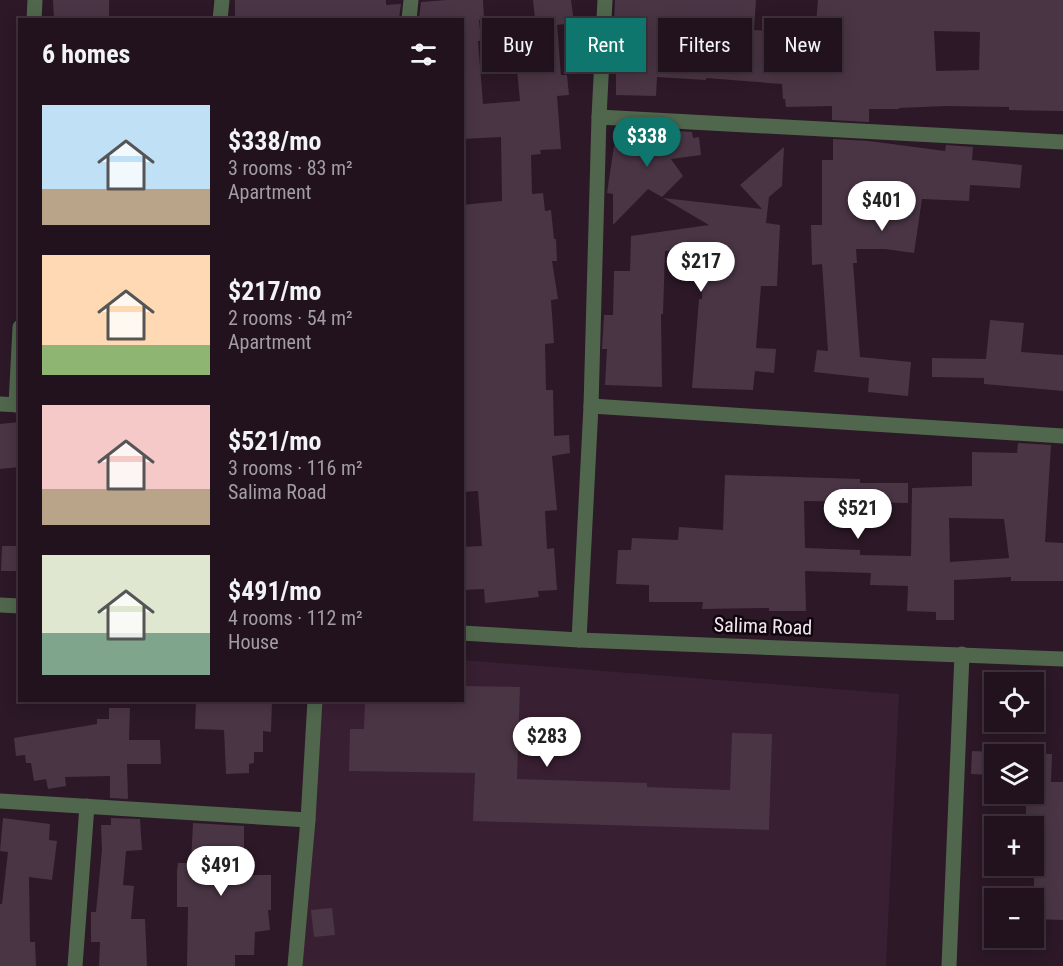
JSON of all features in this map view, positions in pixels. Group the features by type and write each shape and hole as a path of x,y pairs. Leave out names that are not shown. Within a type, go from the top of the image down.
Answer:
{"street":[{"path":"34,18 35,0"},
{"path":"220,18 222,0"},
{"path":"409,18 411,0"},
{"path":"579,640 591,406 599,117 605,0"},
{"path":"599,117 1063,142"},
{"path":"0,404 18,405"},
{"path":"591,406 1063,436"},
{"path":"0,604 18,606"},
{"name":"Salima Road","path":"464,633 579,640 1063,659"},
{"path":"949,966 962,654"},
{"path":"295,966 308,820 315,702"},
{"path":"0,801 308,820"},
{"path":"75,966 87,806"}],"shaded area":[{"path":"464,660 899,694 886,966 299,966 322,702 464,702"}],"building":[{"path":"53,0 109,0 109,18 54,18"},
{"path":"235,0 386,0 386,5 401,4 399,18 235,18"},
{"path":"483,0 484,18 479,20 481,41 478,41 483,104 520,101 517,72 554,72 554,18 535,18 533,0 571,0 573,18 566,18 566,24 557,25 561,75 567,75 569,95 557,96 561,149 540,150 541,154 531,155 532,194 543,193 545,211 551,210 554,239 556,239 557,261 552,261 558,299 551,300 554,343 545,344 546,390 553,390 554,436 569,435 570,453 552,456 557,510 545,511 547,549 554,548 557,590 538,591 539,597 485,603 484,589 464,590 464,547 482,546 478,491 464,492 464,205 502,201 501,137 464,139 464,18 419,18 421,2"},
{"path":"615,0 756,0 754,30 764,31 764,72 842,72 842,18 816,18 818,0 1063,0 1063,111 946,106 869,109 869,122 832,120 832,106 786,107 782,84 706,78 706,80 657,77 656,96 616,95 616,72 646,72 646,18 614,18","holes":["934,31 980,32 979,70 936,71"]},
{"path":"637,131 652,148 679,131 692,132 693,138 699,137 701,155 671,159 683,176 662,197 648,189 613,225 613,194 607,193 614,146"},
{"path":"833,139 869,141 945,151 946,145 973,147 972,160 1022,165 1020,188 970,185 969,201 922,199 914,253 885,249 856,249 857,263 853,263 860,357 911,362 908,396 868,392 869,378 814,372 817,350 828,351 822,264 812,265 811,225 822,225 822,160 833,160"},
{"path":"784,147 782,186 769,197 766,223 780,225 777,286 761,286 756,348 776,349 774,373 755,371 753,390 692,388 699,299 702,299 704,247 665,251 663,314 661,314 662,387 605,385 607,349 602,349 604,315 613,315 614,271 630,271 631,236 709,225 663,198 762,209 740,185"},
{"path":"990,320 1024,323 1021,352 1063,355 1063,391 984,384 984,378 932,377 932,358 986,359"},
{"path":"18,422 18,467 0,469 0,424"},
{"path":"1018,443 1051,445 1045,542 1063,543 1063,581 1011,581 1011,577 954,580 954,620 936,620 936,612 907,611 908,586 870,585 871,573 805,571 806,611 769,611 769,608 702,609 703,602 649,602 649,585 616,584 618,550 631,550 632,538 678,540 679,527 723,530 725,475 860,479 860,483 908,483 908,503 804,501 805,548 860,550 860,555 911,556 912,488 972,486 972,452 1017,453","holes":["949,518 1004,519 1009,558 950,562"]},
{"path":"2,546 18,546 18,571 1,571"},
{"path":"464,686 520,687 517,779 647,783 647,787 730,790 732,733 772,734 769,830 473,821 475,773 349,771 350,729 364,729 365,702 464,702"},
{"path":"196,702 272,702 271,732 263,731 263,752 254,752 254,763 249,764 249,773 226,774 224,730 195,729"},
{"path":"109,708 130,708 129,740 160,740 161,764 127,764 128,799 110,798 110,776 65,777 66,786 48,789 46,779 34,781 31,763 26,763 25,755 16,756 14,738 97,724 97,719 109,719"},
{"path":"972,751 984,752 984,775 971,774"},
{"path":"1044,754 1052,754 1051,782 1063,782 1063,920 1044,919 1044,888 1034,888 1034,876 1044,876 1044,816 1026,816 1026,804 1044,804"},
{"path":"3,818 50,824 49,840 57,841 52,880 29,877 30,942 35,942 36,966 0,966 0,904 2,904 8,852 0,851"},
{"path":"111,818 140,819 142,850 126,851 123,885 134,886 131,919 145,919 147,966 99,966 100,942 91,942 91,912 96,912 102,850 101,825 111,825"},
{"path":"193,823 244,826 244,869 252,869 252,875 271,875 271,910 268,910 270,930 255,932 254,955 235,955 235,966 187,966 188,907 177,907 177,872 178,863 191,863"},
{"path":"332,908 335,935 314,937 311,910"}]}
